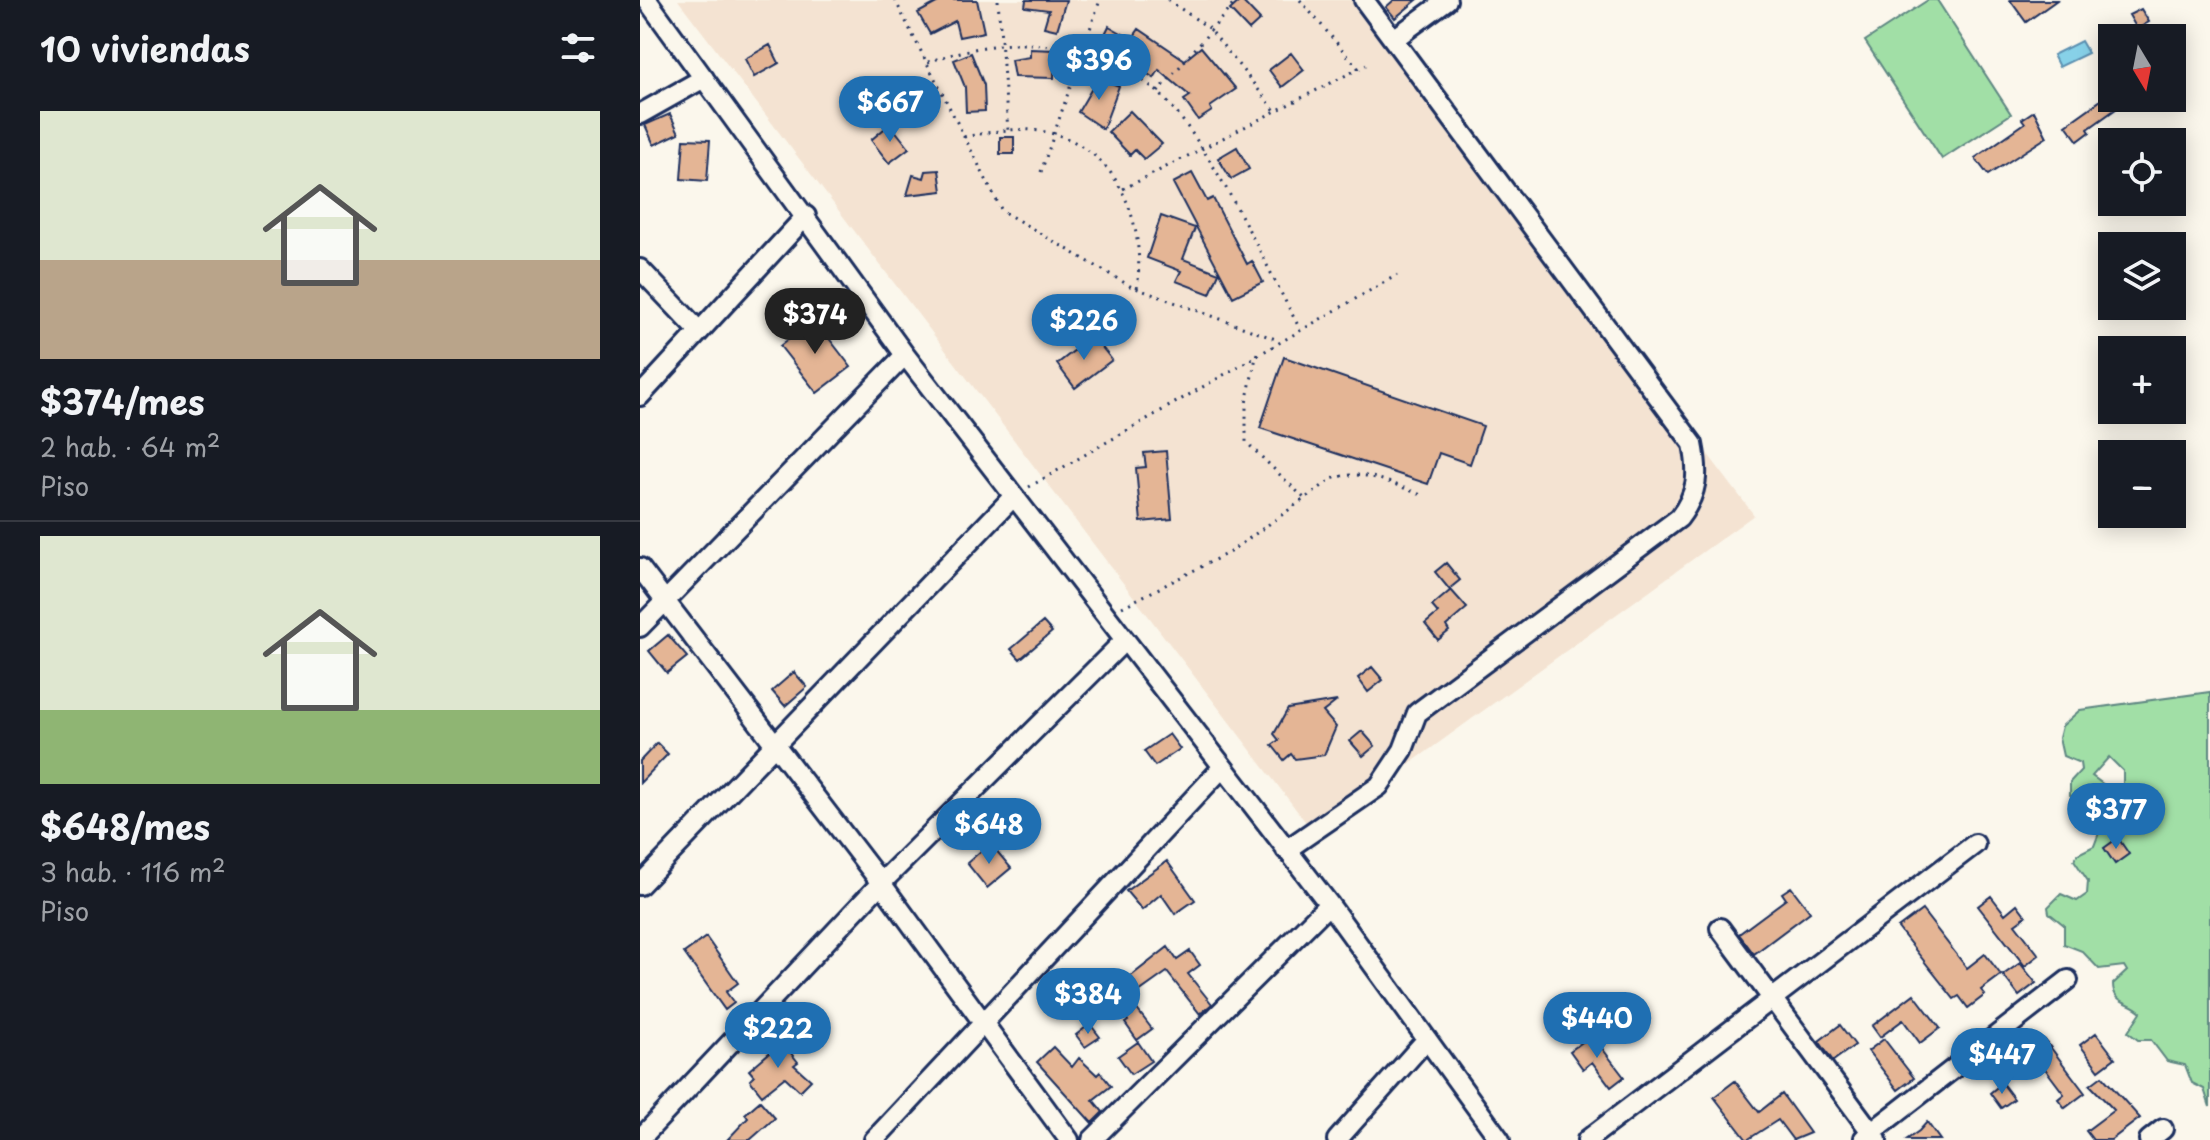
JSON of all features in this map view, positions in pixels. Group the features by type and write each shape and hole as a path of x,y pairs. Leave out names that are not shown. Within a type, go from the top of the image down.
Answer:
{"street":[{"path":"647,0 905,355 1123,642 1329,904 1500,1140"},
{"path":"1286,850 1379,786 1403,750 1417,713 1679,518 1694,499 1698,469 1693,444 1364,0"},
{"path":"1394,39 1447,0"},
{"path":"640,114 704,78"},
{"path":"640,396 806,216"},
{"path":"640,269 699,331"},
{"path":"640,627 905,355"},
{"path":"640,885 1013,497"},
{"path":"640,568 773,746 881,883 1069,1140"},
{"path":"640,1139 881,883 1123,642"},
{"path":"874,1140 1222,768"},
{"path":"1587,1140 1975,844"},
{"path":"1092,1140 1329,904"},
{"path":"1720,928 1870,1137 2068,980"},
{"path":"1337,1140 1427,1039"}],"path":[{"path":"895,0 1002,211 1137,289 1278,340"},
{"path":"998,0 1008,130"},
{"path":"1041,172 1100,0"},
{"path":"1168,0 1209,28 1277,113"},
{"path":"1158,92 1209,28 1237,0"},
{"path":"1300,0 1359,69"},
{"path":"927,63 965,49 1001,43 1038,42 1084,53 1121,69 1158,92 1202,151 1300,329"},
{"path":"1123,189 1366,65"},
{"path":"964,137 1008,130 1055,134 1086,150 1123,189 1137,226 1141,256 1137,289"},
{"path":"1013,497 1278,340 1397,275"},
{"path":"1257,353 1246,403 1246,442 1304,498"},
{"path":"1104,616 1230,552 1332,479 1349,472 1371,476 1424,496"}],"shaded area":[{"path":"678,0 1364,0 1754,515 1314,833"}],"green space":[{"path":"1928,0 1937,0 2011,114 1942,159 1865,41"},
{"path":"2210,692 2210,1107 2204,1089 2192,1083 2185,1065 2167,1061 2151,1040 2138,1040 2128,1032 2141,1012 2119,999 2114,990 2113,984 2127,971 2124,966 2099,969 2082,951 2064,944 2064,925 2049,913 2048,907 2061,894 2077,901 2087,894 2088,881 2074,860 2078,854 2094,846 2104,820 2120,809 2123,803 2123,771 2109,757 2092,776 2111,790 2106,801 2075,799 2070,795 2070,782 2081,770 2080,763 2063,756 2059,738 2062,726 2080,710"}],"water":[{"path":"2081,41 2088,53 2059,67 2053,55"}],"building":[{"path":"942,0 977,0 984,32 959,37 955,21 930,34 918,13"},
{"path":"1026,0 1066,0 1057,30 1044,27 1049,10 1025,7"},
{"path":"1241,0 1260,20 1249,30 1230,10"},
{"path":"1394,0 1417,0 1395,18 1386,7"},
{"path":"2010,0 2057,0 2026,22"},
{"path":"2141,9 2149,22 2134,24 2129,15"},
{"path":"1109,26 1132,39 1139,29 1185,60 1201,47 1236,89 1210,107 1212,111 1198,120 1184,100 1190,96 1159,70 1154,78 1120,56 1125,49 1103,38"},
{"path":"770,45 779,63 754,77 745,59"},
{"path":"1030,49 1055,50 1054,78 1014,77 1011,60 1030,57"},
{"path":"971,53 984,85 985,111 966,112 965,87 954,60"},
{"path":"1291,53 1304,70 1282,87 1269,70"},
{"path":"1098,78 1119,86 1103,129 1078,112"},
{"path":"2098,102 2098,112 2112,112 2088,129 2090,132 2078,141 2066,125"},
{"path":"1130,111 1162,144 1144,159 1135,150 1130,155 1108,132"},
{"path":"2034,111 2047,137 1988,175 1975,158 2025,123 2022,119"},
{"path":"670,114 679,133 654,145 645,125"},
{"path":"890,124 909,148 889,163 871,140"},
{"path":"1000,137 1014,137 1014,154 1000,154"},
{"path":"684,139 710,140 707,181 681,179"},
{"path":"1237,147 1249,169 1231,179 1218,158"},
{"path":"939,170 942,191 907,195 913,175 924,178 926,171"},
{"path":"1192,173 1207,201 1213,198 1247,264 1252,261 1263,282 1233,297 1173,183"},
{"path":"1161,216 1195,228 1183,259 1219,273 1210,294 1176,281 1181,271 1147,258"},
{"path":"814,319 851,367 817,393 780,346"},
{"path":"1093,336 1112,360 1075,388 1057,364"},
{"path":"1284,357 1483,426 1470,464 1439,453 1428,484 1260,428"},
{"path":"1166,451 1172,519 1141,522 1136,468 1146,467 1144,453"},
{"path":"1446,563 1460,580 1449,589 1435,572"},
{"path":"1451,590 1467,608 1446,626 1449,631 1438,640 1425,624 1438,613 1432,606"},
{"path":"1043,622 1052,632 1020,659 1011,649"},
{"path":"668,635 687,657 667,673 649,651"},
{"path":"1372,667 1383,680 1368,692 1358,678"},
{"path":"794,672 807,687 785,706 772,691"},
{"path":"1337,701 1323,712 1336,727 1324,755 1295,759 1291,754 1284,760 1272,745 1279,740 1274,734 1288,709"},
{"path":"1362,731 1375,746 1363,756 1350,741"},
{"path":"1169,734 1180,749 1155,766 1144,751"},
{"path":"657,743 668,754 640,783 640,761"},
{"path":"2118,838 2129,854 2115,864 2104,848"},
{"path":"990,843 1011,868 987,888 967,863"},
{"path":"1167,861 1195,900 1175,914 1161,894 1142,910 1126,891"},
{"path":"1791,887 1810,912 1754,954 1739,934 1786,899 1782,893"},
{"path":"1991,896 2005,914 2017,904 2026,916 2015,924 2039,955 2025,966 1978,906"},
{"path":"1922,910 1967,968 1985,954 2001,975 1981,990 1985,995 1968,1008 1959,996 1954,999 1898,928"},
{"path":"706,937 738,983 726,992 734,1003 725,1010 684,953"},
{"path":"1168,947 1177,960 1190,951 1200,965 1188,974 1212,1004 1200,1014 1167,972 1136,994 1126,980"},
{"path":"2020,963 2036,983 2019,996 2003,975"},
{"path":"1914,994 1940,1028 1920,1043 1903,1020 1880,1037 1872,1026"},
{"path":"1136,1008 1152,1029 1137,1040 1125,1023 1128,1021 1125,1016"},
{"path":"1090,1024 1100,1037 1085,1047 1076,1035"},
{"path":"1840,1025 1855,1045 1833,1061 1819,1041"},
{"path":"2096,1033 2115,1058 2099,1070 2080,1045"},
{"path":"1592,1035 1624,1077 1611,1087 1592,1062 1583,1069 1570,1051"},
{"path":"1884,1039 1914,1078 1898,1090 1868,1051"},
{"path":"2045,1040 2085,1093 2065,1108 2058,1099 2064,1094 2031,1050"},
{"path":"782,1042 798,1062 794,1065 811,1080 800,1091 785,1077 762,1095 750,1080 754,1076 749,1070"},
{"path":"1138,1042 1151,1061 1131,1074 1118,1056"},
{"path":"1053,1047 1072,1067 1079,1058 1097,1075 1100,1072 1111,1086 1093,1100 1103,1112 1092,1123 1037,1062"},
{"path":"2102,1076 2140,1118 2111,1140 2093,1140 2086,1131 2114,1110 2090,1085"},
{"path":"1735,1081 1759,1112 1782,1094 1810,1133 1793,1140 1778,1120 1747,1140 1714,1097"},
{"path":"2002,1083 2014,1099 2001,1108 1990,1093"},
{"path":"760,1101 775,1118 750,1140 727,1140 748,1118 745,1114"},
{"path":"1927,1122 1940,1140 1906,1140 1919,1131"}]}
